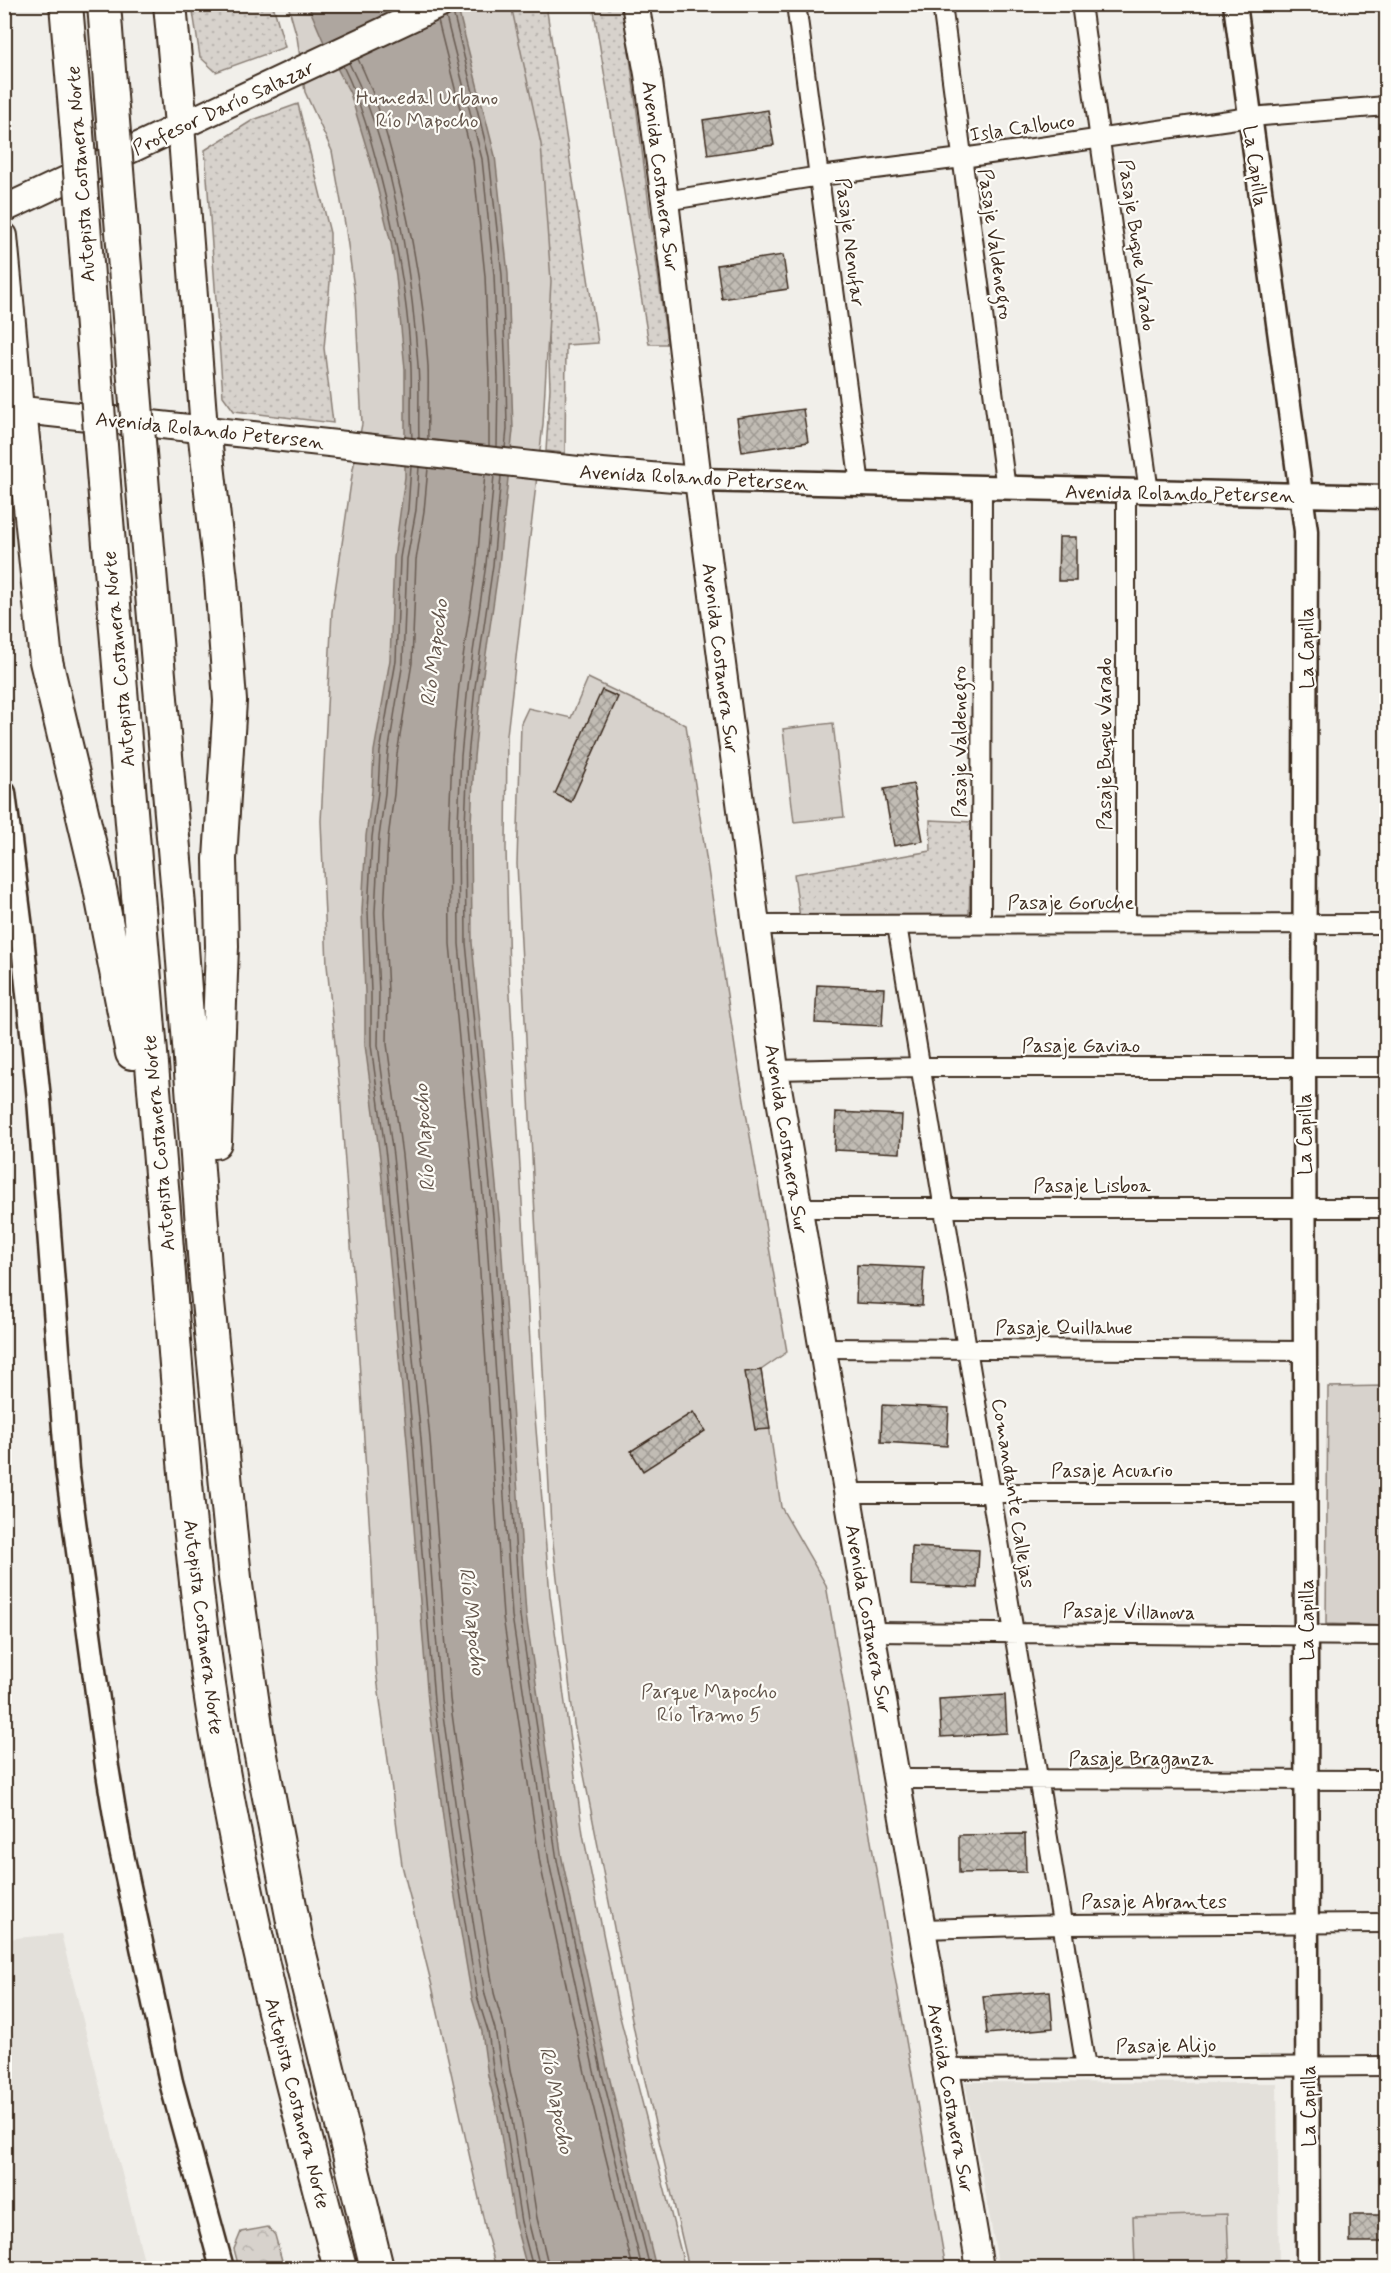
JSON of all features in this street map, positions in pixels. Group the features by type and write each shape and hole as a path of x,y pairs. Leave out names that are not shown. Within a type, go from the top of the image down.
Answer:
{"highway":[{"name":"Autopista Costanera Norte","path":"66,4 177,1381 197,1586 222,1762 261,1958 292,2087 340,2268"},
{"name":"Autopista Costanera Norte","path":"104,4 179,906 206,1281 235,1578 258,1740 297,1942 376,2268"},
{"path":"170,4 181,125"},
{"path":"12,409 46,661 112,945 168,1257"},
{"path":"204,429 221,580 230,701 220,859 221,963 216,1072 214,1208 206,1281"}],"main road":[{"name":"Profesor Darío Salazar","path":"4,209 441,4"},
{"name":"Avenida Costanera Sur","path":"635,4 648,74 665,201 698,480 775,1070 980,2268"},
{"path":"181,125 204,429"},
{"path":"4,236 12,409"},
{"name":"Avenida Rolando Petersen","path":"12,409 578,470 698,480"}],"street":[{"name":"Pasaje Nenufar","path":"796,4 860,485"},
{"name":"Pasaje Valdenegro","path":"942,4 1006,489"},
{"name":"Pasaje Buque Varado","path":"1081,4 1149,492"},
{"name":"La Capilla","path":"1235,4 1302,495 1306,544 1304,1067 1308,2268"},
{"name":"Isla Calbuco","path":"665,201 820,176 962,159 1250,117 1386,106"},
{"name":"Avenida Rolando Petersen","path":"698,480 1386,497"},
{"name":"Pasaje Valdenegro","path":"981,924 982,488"},
{"name":"Pasaje Buque Varado","path":"1126,492 1126,924"},
{"path":"4,793 39,1099 67,1469 107,1767 119,1840 171,2082 222,2268"},
{"path":"4,868 22,936"},
{"name":"Pasaje Goruche","path":"755,925 1386,924"},
{"name":"Comandante Callejas","path":"897,925 1086,2068"},
{"name":"Pasaje Gaviao","path":"775,1070 920,1067 1386,1067"},
{"name":"Pasaje Lisboa","path":"798,1208 1386,1208"},
{"name":"Pasaje Quillahue","path":"823,1348 1305,1352"},
{"name":"Pasaje Acuario","path":"847,1492 1306,1493"},
{"name":"Pasaje Villanova","path":"871,1632 1386,1636"},
{"name":"Pasaje Braganza","path":"896,1779 1386,1780"},
{"name":"Pasaje Abrantes","path":"922,1929 1062,1924 1386,1923"},
{"name":"Pasaje Alijo","path":"946,2069 1386,2066"}],"shaded area":[{"path":"61,1934 146,2268 5,2268 5,1939"},
{"path":"965,2082 1277,2083 1279,2268 999,2268"}],"green space":[{"path":"192,5 273,5 285,47 216,72 200,57"},
{"name":"Humedal Urbano Río Mapocho","path":"288,5 511,5 541,144 551,281 543,424 507,735 506,848 509,977 533,1394 550,1595 583,1834 619,2013 685,2268 496,2268 402,1865 376,1670 357,1328 340,1093 327,965 321,821 332,612 362,424 355,295 332,151 305,92 297,37"},
{"path":"507,5 546,5 598,343 566,345 565,453 546,451 550,388 543,206"},
{"path":"593,5 620,5 626,27 667,344 649,344"},
{"path":"298,104 330,233 330,282 324,348 333,423 234,411 223,396 205,150 253,120"},
{"name":"Parque Mapocho Río Tramo 5","path":"588,678 686,725 736,1054 787,1352 761,1370 781,1507 826,1585 946,2268 689,2268 639,2055 574,1724 551,1526 517,864 521,723 528,708 571,718"},
{"path":"833,723 844,817 794,822 783,729"},
{"path":"930,820 972,822 969,915 800,918 794,874 931,851"},
{"path":"1386,1386 1386,1626 1326,1624 1328,1387"},
{"path":"1227,2214 1229,2262 1135,2266 1133,2217"},
{"path":"268,2227 275,2235 284,2268 239,2268 234,2249 241,2232"}],"water":[{"name":"Humedal Urbano Río Mapocho","path":"308,5 457,5 495,156 508,274 513,430 499,565 481,688 474,757 471,824 472,943 500,1226 526,1615 562,1859 607,2068 656,2268 527,2268 515,2223 498,2116 488,2076 482,2032 472,1998 448,1855 428,1701 407,1441 380,1158 365,1045 362,911 366,836 374,751 390,660 394,558 405,477 405,369 391,243 372,166 350,93 325,45"}],"building":[{"path":"768,110 774,145 708,155 703,120"},
{"path":"783,255 788,289 722,299 717,265"},
{"path":"803,409 808,442 742,452 737,418"},
{"path":"1059,537 1076,537 1076,581 1058,581"},
{"path":"602,690 618,697 571,802 555,794"},
{"path":"913,784 923,841 894,846 884,789"},
{"path":"817,985 884,988 882,1026 815,1023"},
{"path":"836,1112 902,1115 900,1153 834,1150"},
{"path":"857,1265 924,1268 922,1306 856,1303"},
{"path":"761,1370 770,1429 755,1430 745,1372"},
{"path":"882,1405 949,1408 947,1446 881,1442"},
{"path":"693,1412 705,1431 643,1471 631,1451"},
{"path":"912,1547 979,1550 977,1588 911,1585"},
{"path":"1005,1695 1007,1733 941,1737 939,1699"},
{"path":"1025,1834 1026,1872 959,1873 959,1835"},
{"path":"1050,1991 1053,2028 987,2034 983,1996"},
{"path":"1350,2215 1386,2215 1386,2242 1350,2242"}],"water label":[{"name":"Río Mapocho","path":"434,653"},
{"name":"Río Mapocho","path":"424,1138"},
{"name":"Río Mapocho","path":"473,1621"},
{"name":"Río Mapocho","path":"557,2100"}]}
